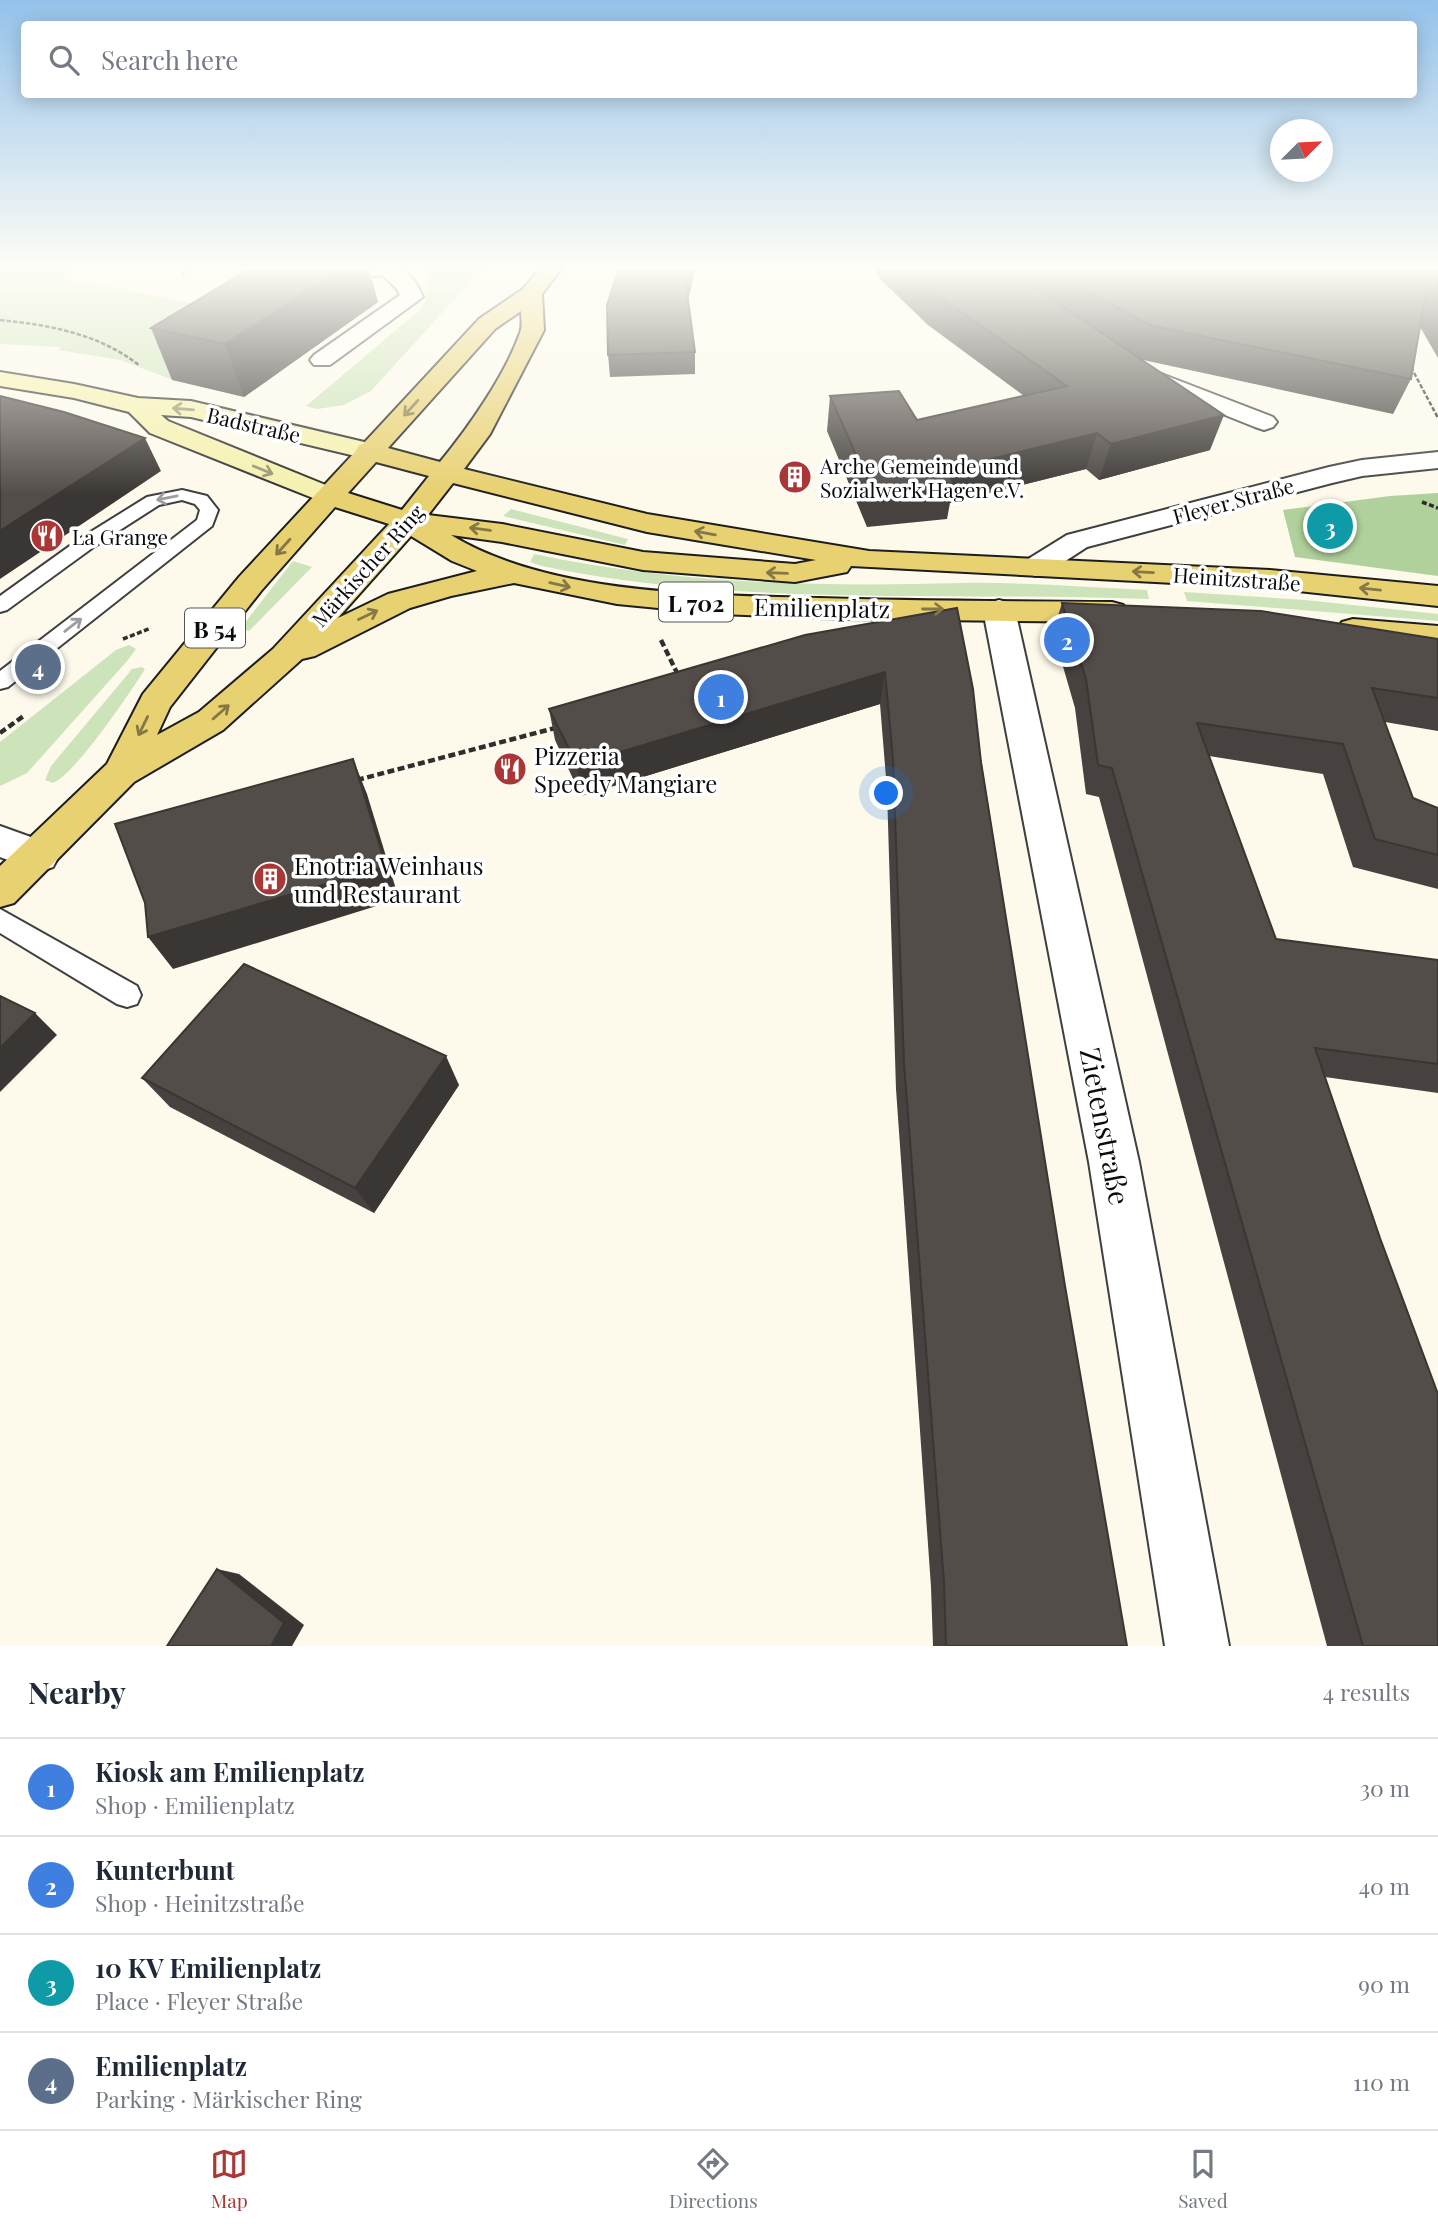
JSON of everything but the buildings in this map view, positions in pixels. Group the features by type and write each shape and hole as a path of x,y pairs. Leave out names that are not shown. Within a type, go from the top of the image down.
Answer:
{"main road":[{"name":"Märkischer Ring","path":"121,772 155,702 250,584 368,451 470,342"},
{"name":"Märkischer Ring","path":"0,891 121,772 211,720 285,657 448,473 477,435 527,342"},
{"name":"Emilienplatz","path":"368,451 647,523 869,560 1036,567"},
{"name":"Emilienplatz","path":"328,496 408,521 502,533 604,555 727,570 795,573 869,560"},
{"name":"Emilienplatz","path":"408,521 450,548 515,574 568,587 632,597 805,608 999,610"},
{"name":"Heinitzstraße","path":"1036,567 1270,579 1438,596"},
{"path":"285,657 399,601 446,587 515,574"},
{"name":"L 702","path":"999,610 1136,612"},
{"path":"1328,626 1438,637"}],"street":[{"path":"322,359 347,342"},
{"path":"1125,365 1265,422"},
{"name":"Badstraße","path":"0,379 74,391 138,406 191,409 368,451"},
{"name":"Badstraße","path":"138,406 159,427 328,496"},
{"name":"Fleyer Straße","path":"1036,567 1077,541 1293,483 1362,468 1438,460"},
{"name":"Zietenstraße","path":"999,610 1114,1162 1197,1646"},
{"path":"0,841 38,856"}],"lane":[{"path":"0,606 88,542 153,501 182,495 201,500 209,510 205,522 0,682"},
{"path":"0,920 127,995"}],"path":[{"path":"96,342 130,357 143,373"},
{"path":"1409,363 1438,418"},
{"path":"660,640 681,680"},
{"path":"345,783 565,725"}],"green space":[{"path":"0,342 193,342 173,380 120,360 58,350 61,347 0,344"},
{"path":"382,342 416,342 371,391 344,405 317,409 306,406"},
{"path":"1438,493 1438,576 1295,557 1283,510 1390,496"},
{"path":"511,509 628,539 625,545 503,516"},
{"path":"534,554 640,572 746,581 1054,585 1147,590 1149,599 845,595 693,588 542,566 530,562"},
{"path":"293,561 312,567 249,631 240,629"},
{"path":"1184,592 1305,600 1438,614 1438,621 1187,601"},
{"path":"129,645 136,649 128,660 27,773 0,786 0,742 116,650"},
{"path":"132,669 145,669 138,680 88,749 63,776 53,783 45,780 51,766"}],"place":[{"name":"Arche Gemeinde und Sozialwerk Hagen e.V.","path":"795,477"},
{"name":"10 KV Emilienplatz","path":"1330,526"},
{"name":"La Grange","path":"47,536"},
{"name":"Kunterbunt","path":"1067,640"},
{"name":"Emilienplatz","path":"38,667"},
{"name":"Kiosk am Emilienplatz","path":"721,697"},
{"name":"Pizzeria Speedy Mangiare","path":"510,769"},
{"name":"Enotria Weinhaus und Restaurant","path":"270,879"}]}
